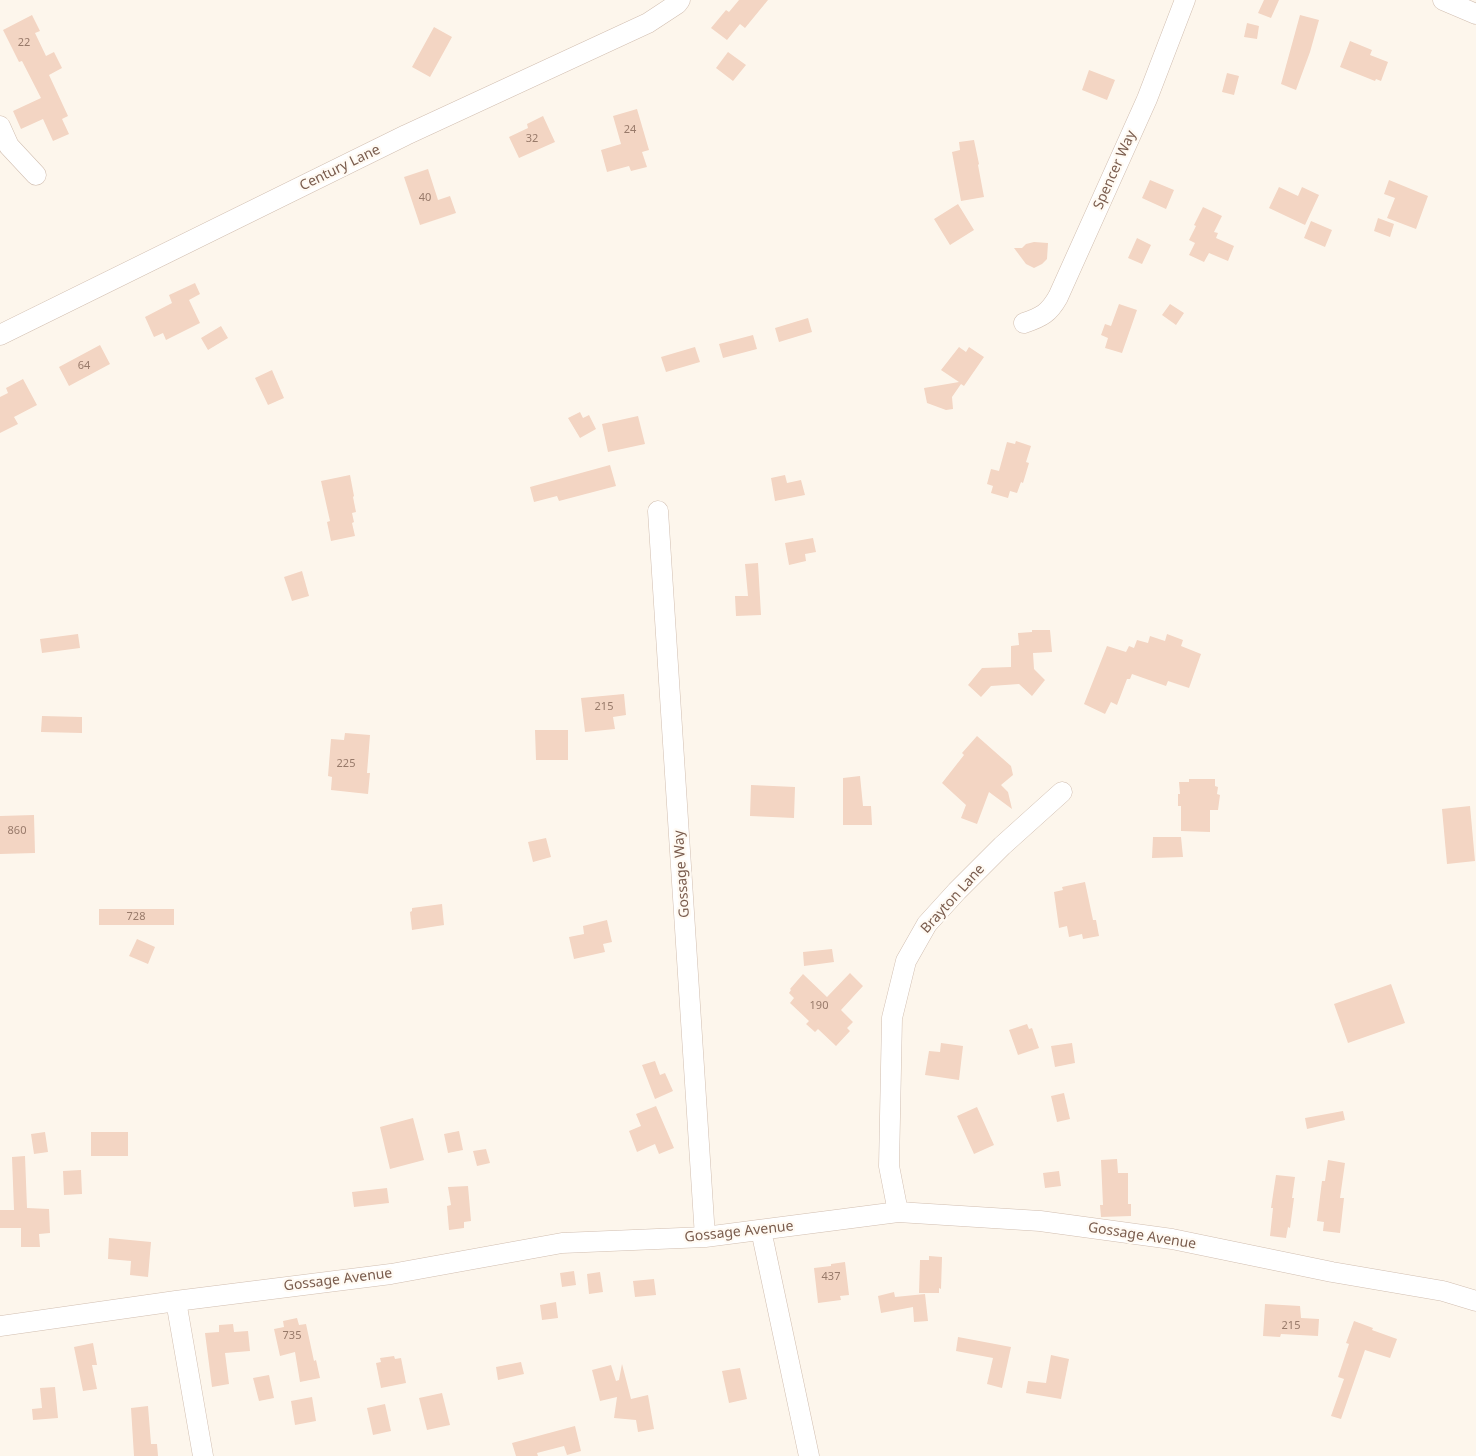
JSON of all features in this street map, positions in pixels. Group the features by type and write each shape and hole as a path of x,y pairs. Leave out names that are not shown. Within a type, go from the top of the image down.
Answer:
{"street":[{"name":"Century Lane","path":"0,336 406,135 648,23 680,0"},
{"name":"Spencer Way","path":"1024,323 1038,318 1052,308 1058,297 1147,99 1185,0"},
{"path":"1443,0 1476,14"},
{"path":"0,126 9,146 36,175"},
{"name":"Gossage Way","path":"658,511 705,1237"},
{"name":"Brayton Lane","path":"898,1212 890,1166 892,1018 906,960 927,924 951,898 1002,846 1062,792"},
{"name":"Gossage Avenue","path":"0,1326 176,1301 391,1274 562,1243 705,1237 898,1212 1040,1221 1172,1239 1332,1272 1443,1290 1476,1301"},
{"path":"761,1230 809,1456"},
{"path":"176,1301 202,1456"}],"building":[{"path":"739,0 768,0 745,28 740,24 727,40 711,28 726,10 729,12"},
{"path":"1264,0 1279,0 1271,18 1258,13"},
{"path":"32,15 40,31 35,33 46,56 54,52 62,68 49,75 68,116 62,119 69,134 53,141 43,119 21,129 13,111 41,98 22,61 19,62 3,30"},
{"path":"1300,15 1319,20 1296,90 1281,84"},
{"path":"1247,23 1259,26 1257,39 1244,37"},
{"path":"434,27 452,37 430,77 412,67"},
{"path":"1350,41 1372,50 1370,55 1388,62 1381,81 1376,79 1375,81 1340,67"},
{"path":"728,52 746,65 733,81 716,68"},
{"path":"1089,70 1115,80 1107,100 1082,90"},
{"path":"1227,73 1239,76 1234,95 1222,92"},
{"path":"637,109 649,150 642,152 647,167 631,171 629,166 607,172 601,150 621,144 613,116"},
{"path":"543,116 555,142 519,158 509,137 528,128 527,124"},
{"path":"974,140 984,197 961,201 952,152 960,150 959,142"},
{"path":"428,169 438,200 450,196 456,213 420,225 404,177"},
{"path":"1150,180 1174,190 1166,209 1142,198"},
{"path":"1389,180 1428,196 1416,229 1387,218 1395,198 1384,194"},
{"path":"1279,187 1298,196 1302,187 1319,195 1305,225 1269,208"},
{"path":"958,204 974,230 950,245 934,219"},
{"path":"1203,207 1222,216 1214,232 1218,233 1216,238 1234,246 1228,261 1209,253 1204,262 1189,255 1195,243 1189,240"},
{"path":"1378,218 1394,224 1390,237 1374,231"},
{"path":"1311,221 1332,230 1325,247 1304,238"},
{"path":"1137,238 1151,245 1142,264 1128,258"},
{"path":"1034,242 1048,243 1047,259 1034,268 1026,264 1014,248 1022,248 1026,244"},
{"path":"195,283 200,294 189,300 200,323 166,340 163,333 154,337 145,317 172,303 169,295"},
{"path":"1119,304 1137,310 1122,353 1105,348 1108,338 1101,335 1105,324 1111,326"},
{"path":"1170,304 1184,313 1176,325 1162,315"},
{"path":"808,318 812,332 779,342 775,328"},
{"path":"221,326 228,338 208,350 201,338"},
{"path":"753,335 757,349 723,358 719,344"},
{"path":"100,345 110,364 69,386 59,367"},
{"path":"695,347 700,362 666,372 661,357"},
{"path":"959,347 966,352 969,347 984,357 964,386 961,384 952,397 953,409 946,410 927,403 924,388 959,382 941,370"},
{"path":"272,370 284,398 268,405 255,378"},
{"path":"23,379 37,405 14,417 18,424 0,433 0,397 8,393 6,388"},
{"path":"580,412 583,418 589,415 596,429 580,438 568,418"},
{"path":"638,416 645,444 608,452 602,424"},
{"path":"1016,441 1031,446 1026,462 1029,463 1023,483 1021,482 1017,493 1010,491 1008,498 991,493 993,486 987,484 991,469 999,471 1007,442 1015,444"},
{"path":"610,465 616,486 559,501 557,496 534,502 530,487"},
{"path":"350,475 356,512 352,513 355,536 331,541 327,522 330,521 321,481"},
{"path":"785,475 787,483 801,480 805,495 775,501 771,478"},
{"path":"813,538 816,552 805,554 806,561 789,565 785,543"},
{"path":"758,563 761,615 736,616 735,596 748,596 745,564"},
{"path":"302,571 309,596 292,601 284,577"},
{"path":"1032,630 1050,630 1052,652 1033,653 1034,669 1045,680 1032,696 1019,684 991,686 981,697 968,685 982,668 1011,667 1011,646 1019,645 1018,633 1032,632"},
{"path":"78,634 80,648 42,653 40,639"},
{"path":"1167,634 1183,640 1181,646 1201,654 1189,688 1168,681 1166,686 1132,674 1130,679 1127,679 1117,705 1111,702 1105,714 1084,704 1107,646 1126,652 1129,646 1134,648 1137,640 1148,643 1150,636 1165,641"},
{"path":"624,694 626,715 613,717 615,729 585,732 581,698"},
{"path":"42,716 82,717 82,733 41,732"},
{"path":"535,730 568,730 568,760 536,760"},
{"path":"345,733 370,735 367,773 370,773 368,794 331,790 332,777 328,776 331,739 344,740"},
{"path":"977,736 1011,766 1013,775 1001,785 1008,792 1012,809 989,792 977,824 961,818 966,805 942,783 964,755 962,753"},
{"path":"860,776 863,806 871,806 872,825 843,825 843,778"},
{"path":"1189,779 1215,779 1215,786 1218,787 1217,794 1220,795 1218,810 1210,810 1210,832 1181,831 1181,806 1178,806 1179,782 1189,782"},
{"path":"751,785 795,787 794,818 750,816"},
{"path":"1470,806 1475,861 1447,864 1442,809"},
{"path":"34,815 35,853 0,854 0,816"},
{"path":"1153,837 1181,837 1183,857 1152,858"},
{"path":"546,838 551,857 533,862 528,842"},
{"path":"1085,882 1093,920 1096,920 1099,936 1083,939 1082,934 1069,937 1067,926 1059,928 1054,892 1063,890 1062,887"},
{"path":"442,904 444,925 412,930 410,912 412,908"},
{"path":"99,909 174,909 174,925 99,925"},
{"path":"607,920 612,942 603,944 605,952 574,959 569,937 584,934 583,926"},
{"path":"137,939 155,947 148,964 129,956"},
{"path":"832,949 834,962 804,966 803,952"},
{"path":"850,973 863,986 841,1010 853,1022 847,1028 850,1031 836,1046 818,1029 815,1032 806,1024 809,1021 790,1003 794,998 789,993 790,989 803,974 827,997"},
{"path":"1391,984 1405,1023 1348,1043 1334,1004"},
{"path":"1027,1024 1029,1029 1032,1028 1039,1048 1018,1055 1009,1030"},
{"path":"941,1043 963,1046 959,1080 925,1075 929,1051 940,1052"},
{"path":"1072,1043 1075,1063 1055,1067 1051,1046"},
{"path":"655,1061 660,1075 665,1073 673,1091 655,1099 642,1065"},
{"path":"1064,1093 1070,1119 1057,1122 1051,1096"},
{"path":"656,1106 674,1148 659,1154 655,1144 637,1152 629,1131 641,1126 636,1114"},
{"path":"977,1107 994,1145 974,1154 957,1116"},
{"path":"1343,1111 1345,1120 1307,1129 1305,1118"},
{"path":"413,1118 424,1160 390,1169 380,1127"},
{"path":"459,1131 463,1150 448,1153 444,1134"},
{"path":"45,1132 48,1152 34,1154 31,1134"},
{"path":"91,1132 128,1132 128,1156 91,1156"},
{"path":"486,1149 490,1163 477,1166 473,1151"},
{"path":"25,1156 27,1208 49,1209 50,1233 39,1234 40,1247 21,1247 21,1228 0,1228 0,1210 14,1210 12,1157"},
{"path":"1117,1159 1118,1173 1128,1173 1128,1204 1131,1204 1131,1216 1101,1217 1100,1205 1103,1205 1101,1160"},
{"path":"1328,1160 1345,1163 1340,1198 1344,1198 1340,1233 1323,1231 1324,1222 1317,1221 1322,1181 1325,1181"},
{"path":"81,1170 82,1194 64,1195 63,1171"},
{"path":"1059,1171 1061,1186 1045,1188 1043,1173"},
{"path":"1276,1175 1295,1177 1290,1228 1288,1227 1286,1238 1270,1236 1273,1208 1271,1208"},
{"path":"468,1186 471,1221 464,1222 464,1228 449,1230 447,1206 451,1205 448,1187"},
{"path":"387,1188 389,1203 354,1207 352,1192"},
{"path":"109,1238 151,1242 148,1277 130,1275 131,1261 108,1259"},
{"path":"929,1256 942,1257 941,1289 939,1288 939,1293 919,1293 920,1260 929,1260"},
{"path":"845,1262 849,1295 840,1296 841,1300 818,1303 814,1268"},
{"path":"574,1271 576,1285 562,1287 560,1273"},
{"path":"600,1272 603,1292 589,1294 587,1274"},
{"path":"654,1279 656,1295 635,1297 633,1281"},
{"path":"894,1292 895,1297 925,1294 928,1321 914,1322 913,1307 881,1313 878,1296"},
{"path":"556,1302 558,1318 542,1320 540,1305"},
{"path":"1265,1304 1300,1306 1301,1318 1319,1319 1318,1336 1281,1334 1280,1337 1263,1336"},
{"path":"297,1318 299,1325 306,1324 314,1361 316,1360 320,1378 300,1382 295,1352 280,1356 274,1329 284,1327 283,1321"},
{"path":"1354,1321 1397,1339 1390,1358 1365,1350 1341,1419 1331,1416 1344,1379 1338,1377 1349,1344 1346,1343"},
{"path":"233,1324 234,1332 248,1331 250,1351 225,1353 229,1384 212,1387 205,1333 219,1332 219,1325"},
{"path":"958,1337 1011,1347 1002,1388 987,1384 993,1358 956,1351"},
{"path":"93,1343 97,1365 92,1365 97,1389 83,1391 74,1347"},
{"path":"1051,1355 1069,1359 1061,1399 1026,1393 1028,1381 1046,1383"},
{"path":"394,1356 395,1359 401,1358 406,1383 381,1388 376,1363 381,1362 380,1358"},
{"path":"521,1362 524,1374 498,1380 496,1367"},
{"path":"622,1364 631,1399 648,1395 654,1429 638,1432 636,1420 614,1418 617,1397 600,1401 592,1370 611,1365 616,1381 619,1380"},
{"path":"740,1368 747,1399 729,1403 722,1371"},
{"path":"269,1375 274,1398 259,1401 253,1378"},
{"path":"55,1387 58,1418 33,1420 32,1409 42,1408 40,1388"},
{"path":"442,1393 450,1425 427,1430 419,1398"},
{"path":"312,1397 316,1421 295,1425 291,1401"},
{"path":"385,1404 391,1431 373,1435 367,1408"},
{"path":"148,1406 151,1444 157,1444 158,1456 134,1456 131,1408"},
{"path":"575,1426 581,1451 567,1455 564,1446 537,1453 538,1456 516,1456 512,1443"}]}
